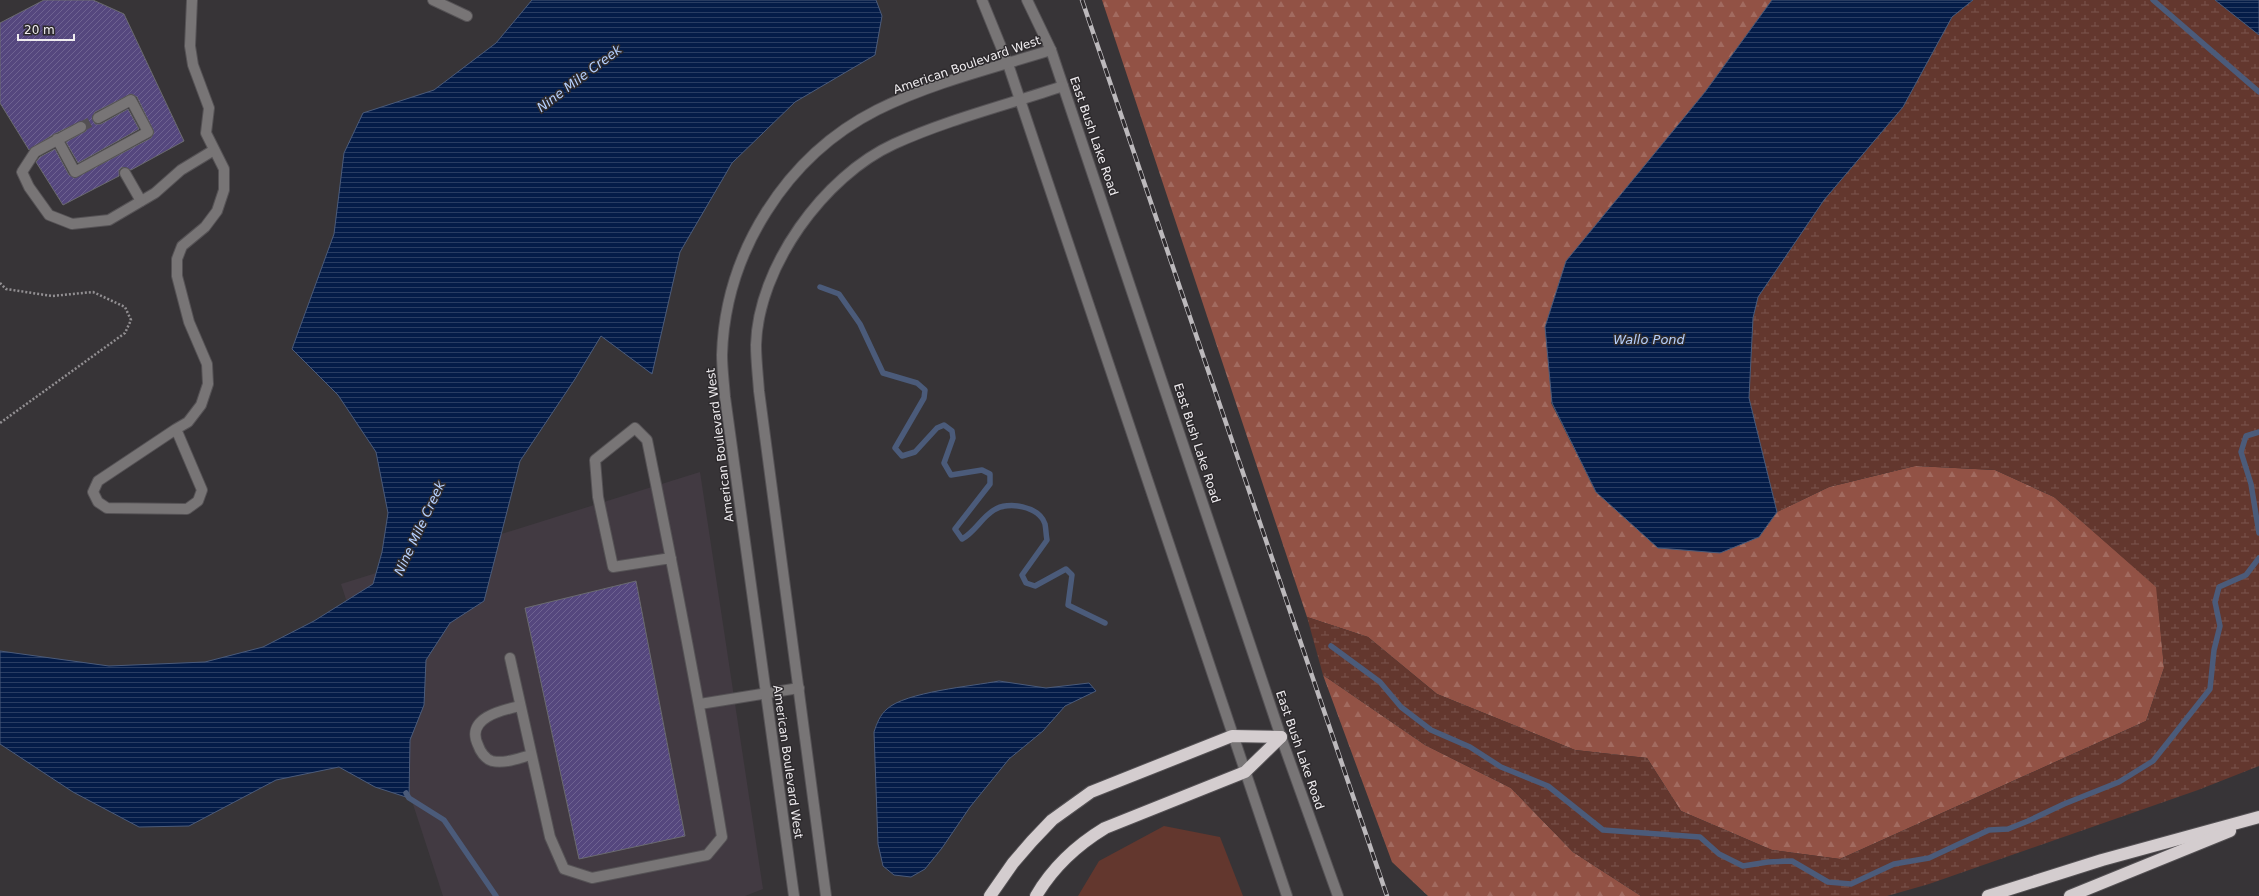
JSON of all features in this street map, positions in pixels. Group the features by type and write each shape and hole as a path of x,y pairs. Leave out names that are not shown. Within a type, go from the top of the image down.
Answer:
{"highway":[{"path":"990,896 1013,863 1052,820 1091,792 1232,736 1281,737"},
{"path":"1036,896 1055,869 1070,853 1105,828 1198,789 1244,772 1281,737"},
{"path":"1988,896 2102,860 2259,818"},
{"path":"2070,896 2259,818"}],"street":[{"path":"176,429 202,490 198,501 187,509 107,508 98,502 93,492 98,481 176,429 188,422 201,405 208,384 207,364 189,322 177,276 176,259 182,246 205,228 213,216 224,190 224,169 206,133 209,108 193,65 190,46 192,0"},
{"path":"433,0 467,16"},
{"path":"982,0 1008,64 1223,701 1232,736 1244,772 1287,896"},
{"name":"East Bush Lake Road","path":"1027,0 1051,50 1281,737 1338,896"},
{"name":"American Boulevard West","path":"794,896 725,397 723,362 727,311 739,266 756,228 780,192 808,160 839,133 876,111 916,93 1051,50"},
{"name":"American Boulevard West","path":"826,896 759,391 756,345 762,307 781,257 806,216 834,186 860,164 893,145 928,130 1063,86"},
{"path":"57,139 75,172 148,132 131,100 98,118"},
{"path":"81,126 35,152 22,172 29,187 49,215 72,224 109,220 155,193 181,170 214,150"},
{"path":"125,173 141,202"},
{"path":"510,658 550,837 564,869 592,878 707,855 722,836 700,704 671,558 647,440 635,428 595,460 598,497 613,568 671,558"},
{"path":"700,704 799,688"},
{"path":"520,706 499,711 484,718 476,730 476,741 480,752 491,761 505,762 532,755"}],"path":[{"path":"0,283 6,289 52,296 93,292 125,307 131,320 125,333 0,423"}],"shaded area":[{"path":"700,472 763,889 745,896 443,896 341,584"}],"green space":[{"path":"1102,0 1772,0 1705,92 1551,403 1596,492 1658,548 1759,537 1777,512 1829,487 1915,466 1995,470 2054,497 2157,587 2164,668 2146,721 1840,859 1772,850 1681,811 1647,758 1575,750 1437,694 1368,637 1307,617"},
{"path":"1973,0 2215,0 2259,35 2259,766 2198,790 1929,884 1887,896 1641,896 1573,852 1511,788 1425,745 1323,675 1307,617 1368,637 1437,694 1575,750 1647,758 1681,811 1772,850 1840,859 2146,721 2164,668 2156,587 2054,497 1995,470 1915,466 1829,487 1777,512 1749,398 1753,318 1758,297 1824,200 1903,107 1952,17"},
{"path":"1323,675 1425,745 1511,788 1573,852 1641,896 1428,896 1392,862"},
{"path":"1164,826 1220,837 1243,896 1078,896 1099,861"}],"water":[{"path":"532,0 876,0 882,16 875,55 795,102 732,163 680,252 652,374 601,336 575,379 520,461 484,601 450,623 426,660 424,705 410,740 409,798 375,787 339,767 276,780 189,826 139,827 73,792 0,744 0,651 109,666 205,662 263,647 314,621 373,584 382,552 388,513 376,452 338,395 292,349 334,234 344,153 363,113 434,90 496,43"},
{"name":"Wallo Pond","path":"1772,0 1973,0 1952,17 1903,107 1824,200 1758,297 1753,318 1749,398 1777,512 1759,537 1720,553 1658,548 1596,492 1552,403 1545,327 1566,261 1705,92"},
{"path":"2215,0 2259,0 2259,35"},
{"path":"999,681 1046,688 1089,683 1096,691 1065,706 1043,731 1009,759 970,807 942,848 925,869 911,877 894,875 883,866 878,844 874,732 879,719 887,709 908,698 940,690"}],"building":[{"path":"44,0 93,0 124,14 184,141 131,170 122,167 119,170 119,176 63,205 36,162 40,157 55,149 69,175 75,178 151,138 154,132 137,97 131,94 95,112 92,118 95,124 101,124 128,109 139,129 78,163 66,142 86,131 87,124 82,121 54,134 29,150 0,103 0,23"},
{"path":"636,581 685,836 579,859 525,608"}],"waterway":[{"path":"2153,0 2259,92"},
{"path":"820,287 839,294 860,324 883,373 917,383 925,390 924,398 895,448 902,456 915,452 937,428 944,425 952,431 953,438 944,463 951,475 982,470 990,474 990,484 955,529 962,539 971,533 989,513 1000,507 1015,506 1030,509 1042,518 1045,524 1047,540 1022,575 1026,583 1035,586 1066,569 1072,575 1068,605 1105,623"},
{"path":"2259,432 2246,436 2241,452 2251,484 2259,533"},
{"path":"1331,646 1380,682 1401,707 1431,730 1470,747 1501,767 1548,786 1603,830 1700,837 1719,854 1743,866 1768,862 1792,861 1828,882 1851,884 1894,864 1929,858 1989,830 2008,829 2028,821 2064,804 2119,782 2153,761 2210,689 2214,650 2220,626 2215,602 2219,587 2246,575 2259,558"},
{"name":"Nine Mile Creek","path":"406,793 409,798 444,820 496,896"}],"tunnel":[{"path":"81,127 98,118"}],"railway":[{"path":"1082,0 1387,896"}]}
